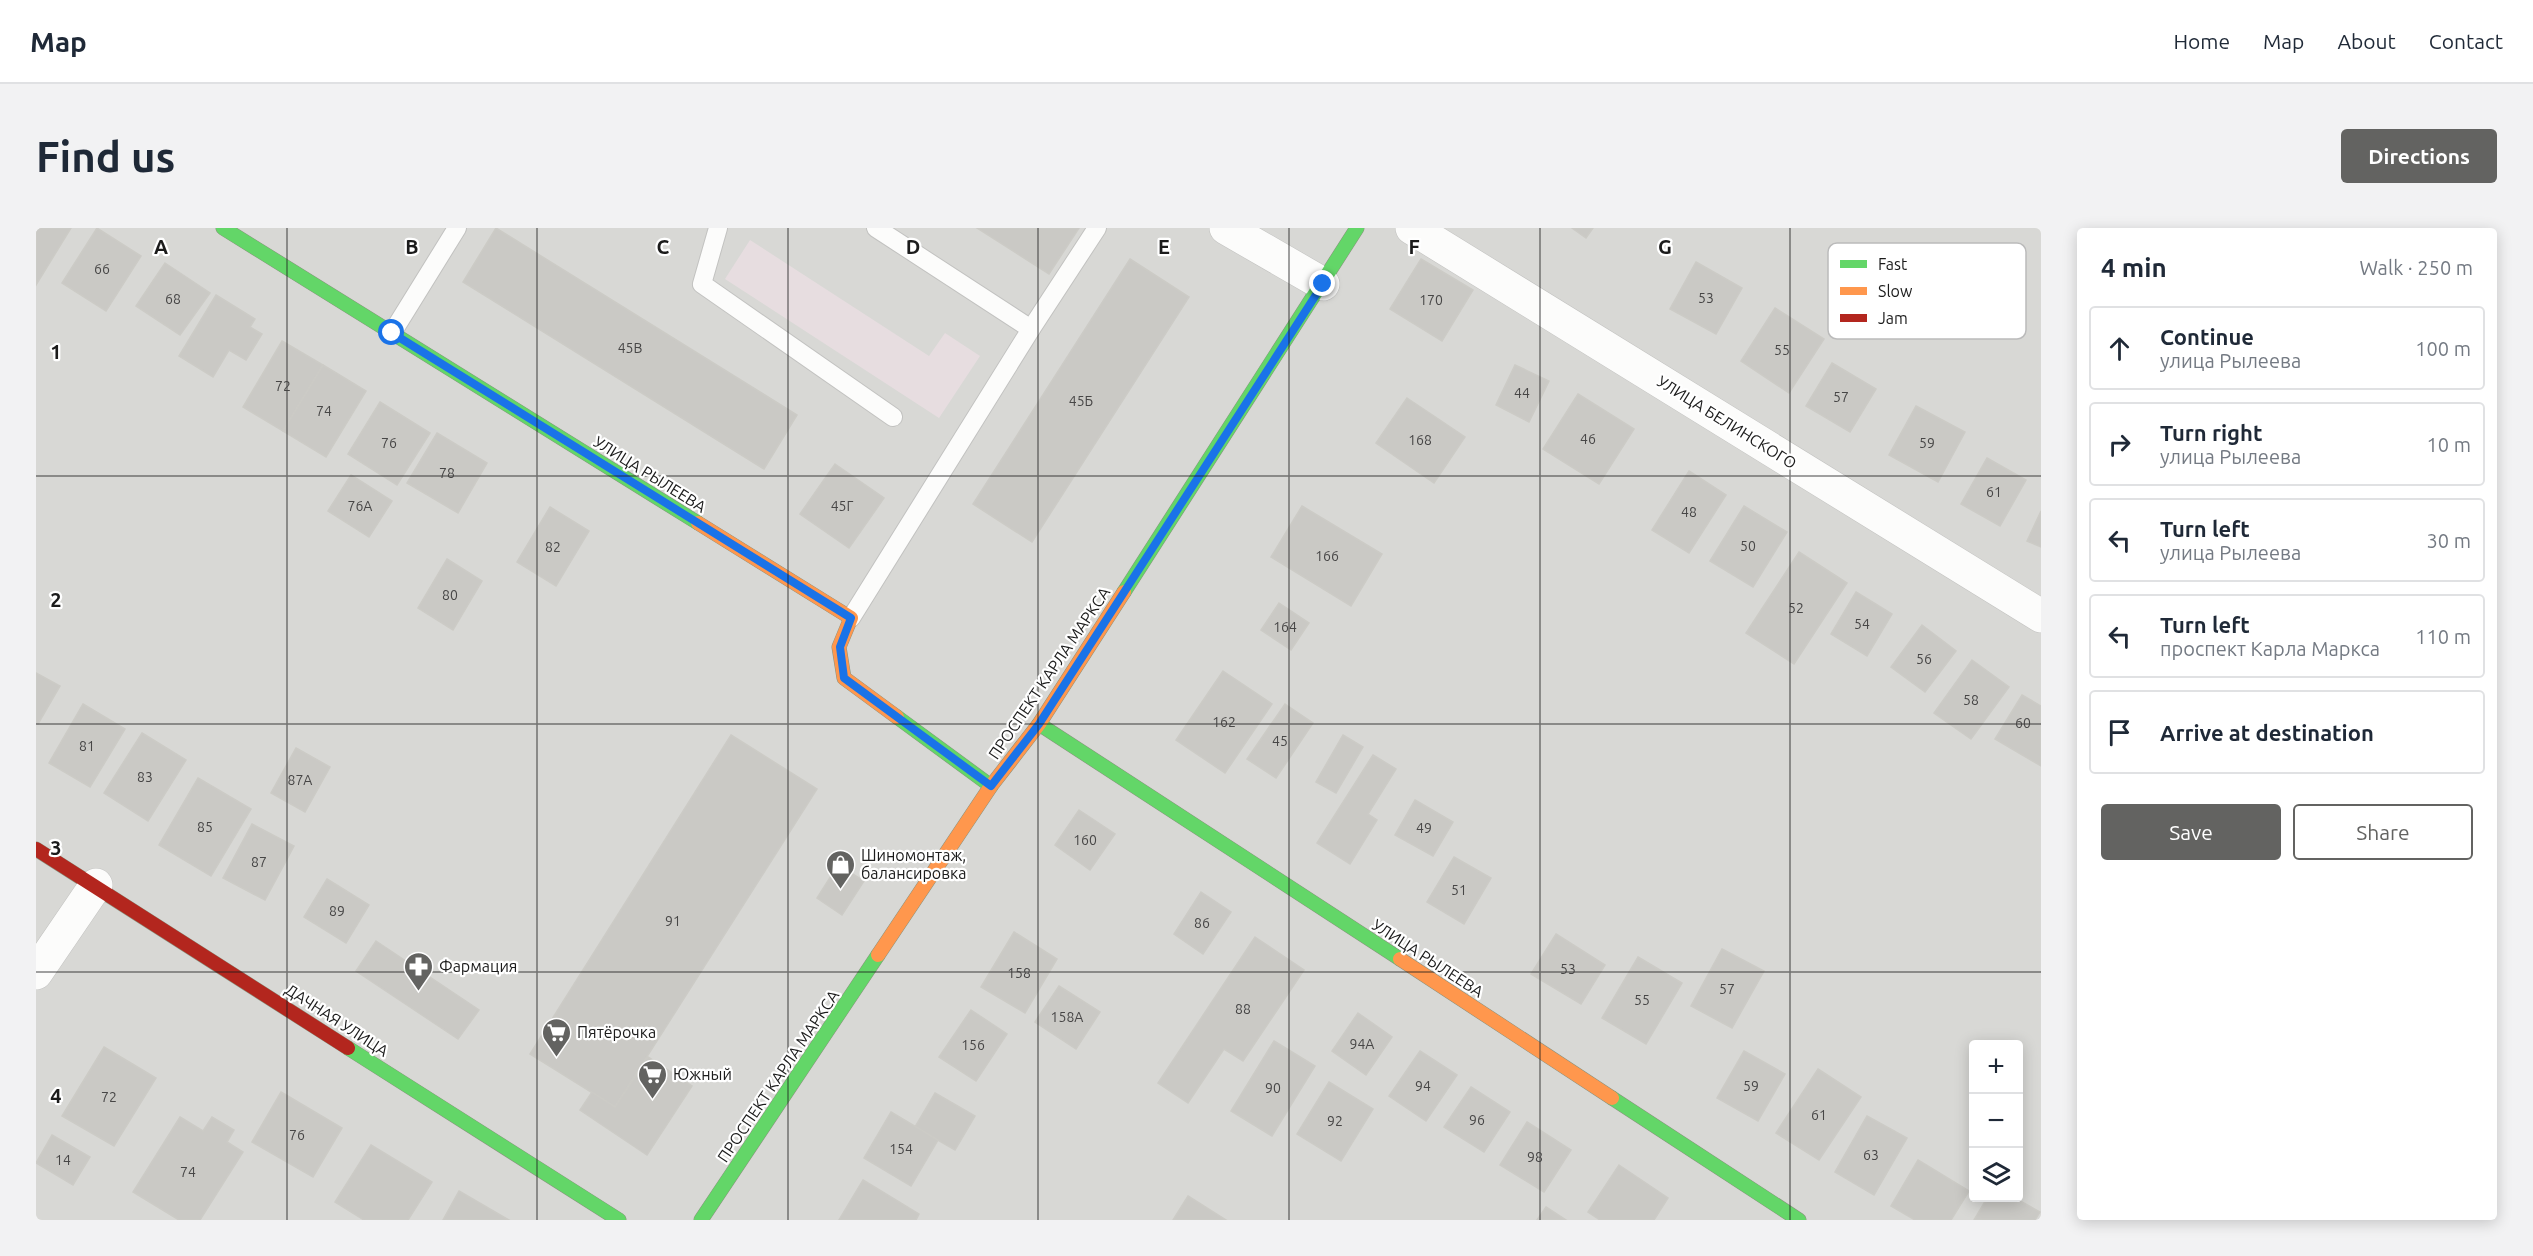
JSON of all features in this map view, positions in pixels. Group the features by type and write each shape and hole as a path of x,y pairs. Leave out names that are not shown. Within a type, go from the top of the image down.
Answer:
{"street":[{"name":"УЛИЦА РЫЛЕЕВА","path":"222,228 851,618"},
{"path":"1226,228 1323,284"},
{"name":"ПРОСПЕКТ КАРЛА МАРКСА","path":"701,1220 991,786 1039,724 1357,228"},
{"name":"УЛИЦА БЕЛИНСКОГО","path":"1412,228 2041,616"},
{"path":"851,618 840,647 844,678 991,786"},
{"name":"УЛИЦА РЫЛЕЕВА","path":"1039,724 1799,1220"},
{"name":"ДАЧНАЯ УЛИЦА","path":"36,849 96,885 619,1220"},
{"path":"36,973 96,885"}],"lane":[{"path":"392,333 457,228"},
{"path":"718,228 702,284 893,417"},
{"path":"876,228 1031,328"},
{"path":"851,618 1031,328 1097,228"}],"shaded area":[{"path":"36,228 2041,228 2041,1220 36,1220"},
{"path":"750,240 929,356 945,333 980,356 939,418 725,279"}],"building":[{"path":"36,228 71,228 36,285"},
{"path":"97,228 141,256 106,311 62,283"},
{"path":"496,228 797,415 764,469 463,282"},
{"path":"977,228 1079,228 1049,274"},
{"path":"1572,228 1593,228 1586,238"},
{"path":"1130,259 1189,297 1032,542 973,504"},
{"path":"1421,259 1473,290 1442,341 1390,309"},
{"path":"1696,262 1742,288 1716,334 1670,309"},
{"path":"165,263 210,293 180,335 136,306"},
{"path":"216,295 255,319 250,327 262,334 246,360 229,350 213,377 179,356"},
{"path":"1775,308 1824,339 1789,393 1741,361"},
{"path":"282,341 323,365 283,431 243,407"},
{"path":"1832,363 1876,389 1850,432 1806,406"},
{"path":"323,365 366,391 326,457 283,431"},
{"path":"1515,365 1549,381 1529,422 1496,405"},
{"path":"1578,394 1634,429 1599,484 1543,449"},
{"path":"1407,398 1465,437 1434,483 1376,443"},
{"path":"380,402 430,433 397,485 348,454"},
{"path":"1916,406 1965,432 1938,482 1889,455"},
{"path":"437,433 487,463 458,513 407,483"},
{"path":"1987,458 2026,480 2000,526 1961,504"},
{"path":"835,464 884,498 849,548 800,514"},
{"path":"1689,471 1726,495 1689,553 1652,530"},
{"path":"351,475 392,501 369,537 328,511"},
{"path":"1302,506 1382,554 1351,606 1271,557"},
{"path":"1744,506 1787,532 1753,587 1710,561"},
{"path":"550,507 589,531 556,586 517,562"},
{"path":"2041,511 2041,547 2027,541"},
{"path":"1799,552 1847,583 1794,664 1746,633"},
{"path":"447,559 482,581 453,630 418,608"},
{"path":"1856,592 1892,614 1867,656 1831,634"},
{"path":"1279,603 1309,623 1291,650 1261,630"},
{"path":"1922,625 1956,651 1925,692 1891,667"},
{"path":"1972,660 2009,687 1971,739 1934,713"},
{"path":"1223,671 1272,704 1225,773 1176,740"},
{"path":"36,673 60,686 38,724 36,723"},
{"path":"2022,695 2041,706 2041,766 1995,739"},
{"path":"83,704 125,729 90,787 49,763"},
{"path":"1285,704 1313,723 1276,778 1247,759"},
{"path":"142,733 186,760 148,821 104,793"},
{"path":"731,735 817,789 615,1107 530,1054"},
{"path":"1343,735 1363,747 1336,793 1316,782"},
{"path":"296,748 330,767 305,812 271,793"},
{"path":"1373,755 1396,769 1368,814 1377,820 1350,864 1317,843"},
{"path":"198,778 251,809 211,876 159,845"},
{"path":"1415,800 1453,822 1433,856 1395,835"},
{"path":"1079,810 1115,834 1090,870 1055,845"},
{"path":"252,824 294,846 265,900 223,878"},
{"path":"1454,857 1491,878 1464,924 1427,902"},
{"name":"Шиномонтаж, балансировка","path":"838,865 864,881 842,915 817,898"},
{"path":"327,879 369,905 346,943 304,917"},
{"path":"1201,892 1231,912 1203,954 1174,934"},
{"path":"1014,932 1057,959 1025,1013 981,987"},
{"path":"1556,934 1605,965 1581,1004 1531,974"},
{"path":"1255,937 1304,970 1243,1061 1224,1049 1188,1103 1158,1083"},
{"name":"Фармация","path":"376,941 479,1010 458,1039 356,971"},
{"path":"1722,949 1764,971 1732,1028 1691,1006"},
{"path":"1638,957 1682,983 1646,1044 1602,1018"},
{"path":"1059,986 1100,1012 1076,1049 1035,1022"},
{"path":"971,1010 1007,1034 976,1081 939,1057"},
{"path":"1358,1013 1392,1037 1366,1075 1332,1051"},
{"path":"1274,1041 1315,1066 1272,1136 1231,1111"},
{"path":"104,1047 156,1078 114,1146 62,1116"},
{"path":"1420,1051 1457,1075 1426,1121 1389,1096"},
{"path":"1744,1051 1785,1074 1758,1121 1717,1098"},
{"name":"Южный","path":"648,1057 692,1086 647,1155 580,1110 592,1092 615,1107"},
{"path":"1818,1069 1861,1097 1819,1160 1776,1133"},
{"path":"1329,1082 1373,1109 1341,1161 1297,1134"},
{"path":"1471,1087 1510,1112 1484,1152 1444,1127"},
{"path":"281,1092 342,1128 313,1177 252,1142"},
{"path":"935,1093 975,1116 955,1150 915,1127"},
{"path":"891,1112 938,1140 911,1186 864,1158"},
{"path":"1867,1116 1907,1138 1874,1195 1835,1172"},
{"path":"180,1117 203,1131 212,1117 234,1130 227,1142 243,1152 200,1220 179,1220 133,1192"},
{"path":"1527,1122 1571,1150 1544,1192 1500,1165"},
{"path":"52,1135 90,1157 73,1185 36,1163"},
{"path":"371,1145 432,1182 408,1220 364,1220 335,1202"},
{"path":"1918,1160 1969,1191 1951,1220 1915,1220 1891,1206"},
{"path":"1619,1165 1668,1198 1654,1220 1600,1220 1588,1212"},
{"path":"863,1180 919,1214 916,1220 839,1220"},
{"path":"459,1191 509,1220 443,1220"},
{"path":"1188,1196 1226,1220 1173,1220"},
{"path":"1985,1202 2022,1202 2040,1212 2035,1220 1974,1220"},
{"path":"1546,1207 1566,1220 1537,1220"}],"traffic: fast":[{"path":"223,228 698,523"},
{"path":"1124,592 1357,228"},
{"path":"897,717 991,786"},
{"path":"1039,724 1400,959"},
{"path":"701,1220 878,955"},
{"path":"348,1048 619,1220"},
{"path":"1612,1098 1799,1220"}],"traffic: slow":[{"path":"698,523 851,618 839,647 844,678 897,717"},
{"path":"878,955 991,786 1039,724 1124,592"},
{"path":"1400,959 1612,1098"}],"traffic: jam":[{"path":"36,849 348,1048"}],"place":[{"name":"Шиномонтаж, балансировка","path":"840,890"},
{"name":"Фармация","path":"418,992"},
{"name":"Пятёрочка","path":"556,1058"},
{"name":"Южный","path":"652,1100"}],"route":[{"path":"392,333 851,618 840,647 844,678 991,786 1039,724 1323,284"}]}
